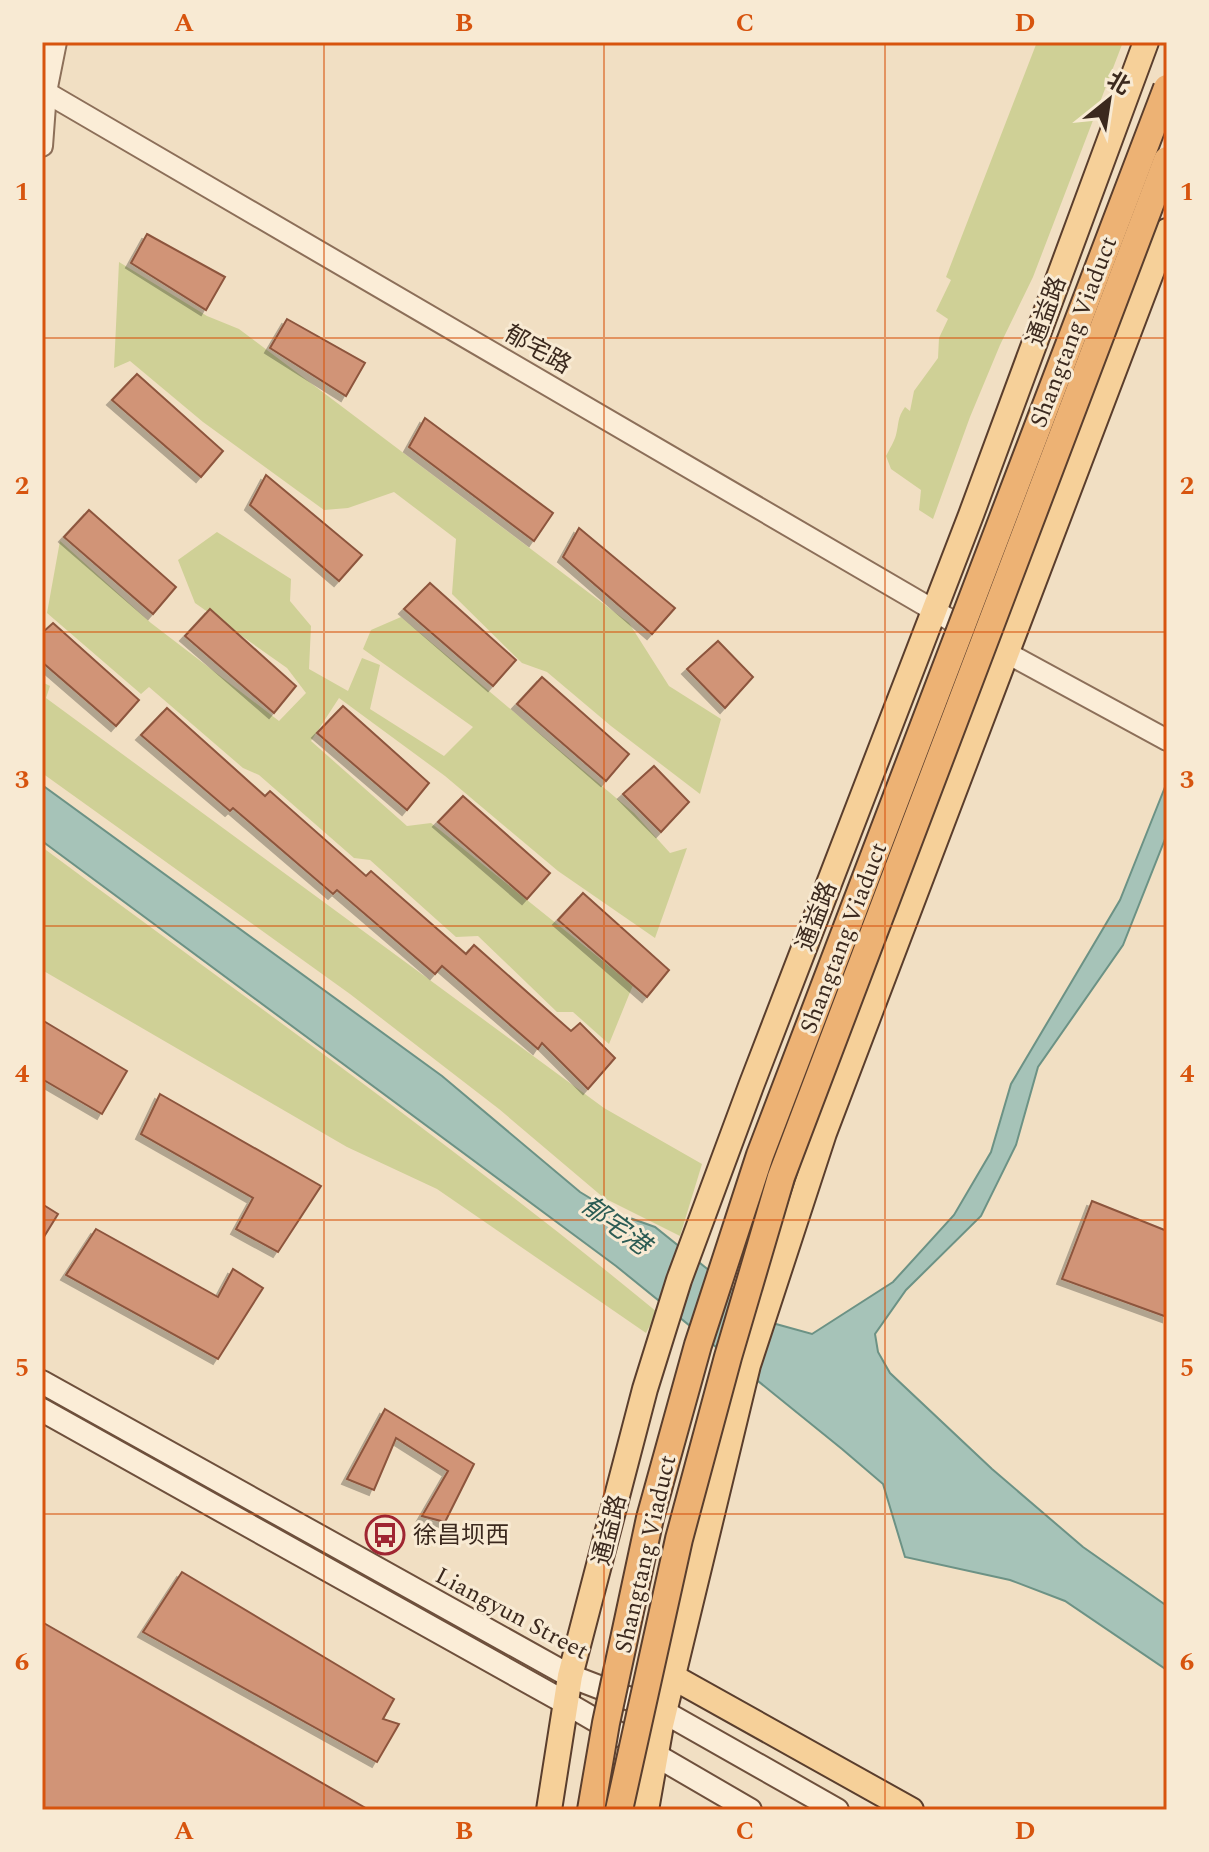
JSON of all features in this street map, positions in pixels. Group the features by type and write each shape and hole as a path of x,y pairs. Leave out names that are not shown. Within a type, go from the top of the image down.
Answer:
{"highway":[{"name":"Shangtang Viaduct","path":"591,1810 606,1723 650,1518 698,1345 760,1155 1167,88"},
{"name":"Shangtang Viaduct","path":"619,1810 679,1539 781,1177 1167,160"}],"main road":[{"name":"通益路","path":"549,1810 570,1676 645,1389 679,1280 1146,42"},
{"path":"646,1810 664,1712 748,1365 824,1133 1167,231"},
{"name":"Liangyun Street","path":"42,1382 570,1676 664,1712 837,1810"},
{"path":"42,1410 566,1703 750,1810"},
{"path":"673,1677 911,1810"}],"street":[{"path":"42,146 44,91 56,42"},
{"name":"郁宅路","path":"44,91 1007,653 1167,740"}],"green space":[{"path":"1037,42 1123,42 1033,277 970,417 933,519 919,510 921,490 891,469 886,456 895,438 902,411 905,407 910,411 914,391 938,358 939,338 948,319 936,311 951,280 946,277"},
{"path":"119,262 207,316 239,329 629,623 669,686 721,719 700,794 547,672 522,663 452,594 456,539 394,492 348,508 324,510 203,422 130,361 114,368"},
{"path":"217,532 291,579 290,601 311,626 309,669 348,691 362,658 380,665 370,709 444,756 473,727 363,649 371,630 401,617 634,813 670,853 687,848 655,938 558,871 445,776 339,698 311,741 407,826 431,823 633,985 609,1044 573,1012 557,1012 478,936 456,937 370,860 354,858 259,775 243,768 149,687 141,694 47,613 60,541 151,623 279,721 306,693 287,668 195,603 178,560"},
{"path":"42,682 50,686 46,698 604,1108 702,1164 680,1236 604,1198 499,1109 350,994 42,773"},
{"path":"42,847 582,1251 657,1312 646,1333 437,1189 347,1147 42,970"}],"water":[{"name":"郁宅港","path":"1167,782 1167,834 1123,945 1038,1067 1016,1145 981,1216 906,1290 875,1334 878,1352 890,1373 992,1469 1083,1547 1167,1606 1167,1670 1065,1601 1010,1580 905,1557 883,1484 842,1449 616,1266 42,841 42,785 442,1076 580,1192 613,1212 655,1227 776,1324 812,1334 893,1282 954,1215 991,1152 1011,1084 1120,900"}],"building":[{"path":"147,234 225,277 206,310 131,263"},
{"path":"287,319 365,363 346,396 270,348"},
{"path":"137,374 223,451 201,477 112,400"},
{"path":"425,418 553,513 534,541 409,447"},
{"path":"266,475 362,555 339,581 250,505"},
{"path":"89,510 176,587 153,614 64,537"},
{"path":"579,528 675,608 652,634 563,557"},
{"path":"430,583 516,660 493,686 404,609"},
{"path":"210,609 296,686 274,713 185,636"},
{"path":"53,623 139,700 116,726 42,662 42,633"},
{"path":"718,641 753,677 725,708 687,669"},
{"path":"542,677 629,754 606,781 517,704"},
{"path":"343,706 429,783 407,810 317,733"},
{"path":"167,708 265,796 270,791 366,876 371,871 466,954 474,945 571,1031 580,1023 615,1058 588,1089 542,1043 538,1049 442,966 435,974 337,890 333,894 233,808 230,811 141,735"},
{"path":"654,766 689,802 661,832 623,794"},
{"path":"463,796 550,873 527,899 438,822"},
{"path":"583,893 669,970 647,997 558,920"},
{"path":"42,1020 127,1071 102,1114 42,1079"},
{"path":"160,1094 321,1186 278,1252 236,1229 253,1198 141,1134"},
{"path":"1092,1201 1167,1231 1167,1317 1062,1279"},
{"path":"42,1204 58,1214 42,1240"},
{"path":"96,1229 218,1297 233,1269 263,1288 218,1359 66,1275"},
{"path":"385,1409 474,1464 445,1522 422,1516 448,1471 396,1438 374,1490 347,1479"},
{"path":"182,1572 394,1699 383,1719 399,1724 377,1762 143,1632"},
{"path":"42,1622 369,1810 42,1810"}],"place":[{"name":"徐昌坝西","path":"385,1535"}]}
